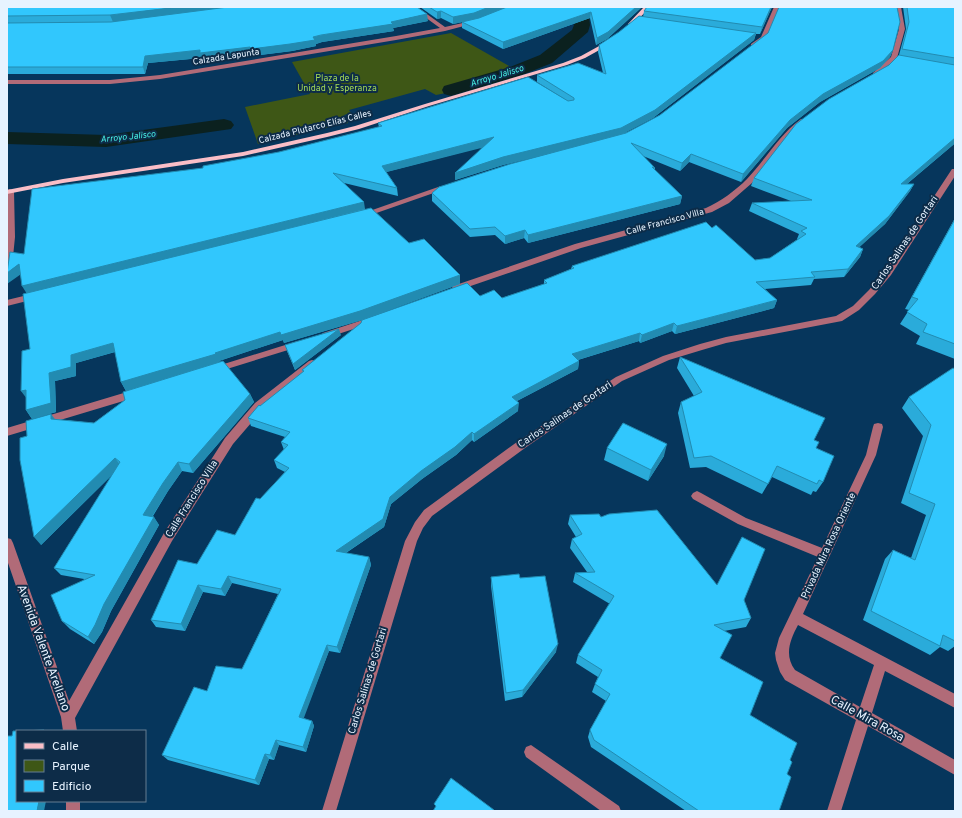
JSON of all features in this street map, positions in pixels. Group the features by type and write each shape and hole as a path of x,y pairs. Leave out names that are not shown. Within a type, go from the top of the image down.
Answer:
{"main road":[{"path":"626,29 647,7"},
{"name":"Calzada Plutarco Elías Calles","path":"9,192 63,181 243,154 357,128 583,57 613,39"}],"street":[{"path":"414,7 445,29"},
{"path":"745,51 759,38 777,7"},
{"path":"867,79 898,59 902,29 898,7"},
{"path":"637,19 644,20"},
{"name":"Calzada Lapunta","path":"7,82 110,82 160,77 445,29 481,20"},
{"path":"522,77 529,81"},
{"name":"Calle Francisco Villa","path":"446,292 578,246 709,210 726,201 749,181 790,130 808,116"},
{"name":"Carlos Salinas de Gortari","path":"329,811 411,541 419,525 428,513 521,445 619,379 666,358 700,347 726,340 834,320 849,314 867,299 899,256 955,171"},
{"path":"358,216 455,185"},
{"path":"7,277 11,236 9,192"},
{"path":"7,303 44,294"},
{"path":"320,337 380,317"},
{"path":"340,342 365,322"},
{"path":"206,372 304,341"},
{"name":"Calle Francisco Villa","path":"68,717 168,537 229,441 259,406 321,356"},
{"path":"7,432 147,390"},
{"name":"Privada Mira Rosa Oriente","path":"784,664 782,648 871,455 878,427"},
{"path":"697,496 742,520 825,556"},
{"name":"Avenida Valente Arellano","path":"7,543 68,717 70,730"},
{"path":"796,617 955,701"},
{"path":"834,811 881,662"},
{"name":"Calle Mira Rosa","path":"784,664 790,675 955,768"},
{"path":"531,752 614,811"}],"green space":[{"name":"Plaza de la Unidad y Esperanza","path":"451,33 516,70 449,87 451,92 436,95 425,89 349,110 351,113 344,115 348,123 258,144 245,107 310,94 292,62"}],"building":[{"path":"7,7 179,7 110,15 7,16"},
{"path":"228,7 417,7 427,14 391,22 393,24 321,35 313,37 315,40 290,44 251,49 250,47 200,53 200,50 145,56 143,67 7,67 7,23 111,22"},
{"path":"429,7 489,7 474,13 453,17 441,11 437,12"},
{"path":"507,7 636,7 608,32 597,38 591,12 503,42 462,22 479,18"},
{"path":"647,7 771,7 762,27 644,11"},
{"path":"779,7 897,7 900,22 893,50 883,61 823,94 790,120 743,174 691,154 682,163 631,143 655,168 652,167 682,196 528,235 525,230 505,236 495,227 470,229 432,193 439,187 510,164 626,133 660,115 768,33"},
{"path":"907,7 955,7 955,58 902,49 909,22"},
{"path":"639,16 756,33 655,110 621,128 503,157 455,173 494,137 382,166 397,188 333,173 364,202 22,286 19,264 7,273 10,252 24,254 32,189 203,168 203,166 279,152 382,126 378,123 528,77 568,101 574,100 574,98 537,75 578,63 606,74 599,45 619,32"},
{"path":"899,55 955,65 955,138 901,184 914,184 889,216 856,246 863,249 848,269 811,272 815,277 756,282 777,300 677,326 674,323 642,335 640,333 572,354 579,361 512,397 519,403 474,434 472,432 455,447 421,471 390,497 383,519 336,551 369,557 337,647 327,645 299,717 312,721 303,747 276,740 270,755 265,754 255,780 162,755 194,687 207,691 216,666 242,669 281,589 228,576 221,589 198,585 181,624 151,620 178,560 197,564 217,530 235,535 256,498 260,499 289,468 274,460 288,445 281,442 290,432 248,418 259,405 260,406 304,371 302,370 361,323 362,320 467,283 480,296 494,290 502,298 547,283 544,280 574,268 572,266 706,222 712,228 716,225 755,260 770,258 806,234 801,231 807,228 752,203 812,200 754,178 796,124 829,99 889,65"},
{"path":"371,208 409,243 424,239 460,275 360,311 281,335 280,332 215,353 216,354 121,382 113,343 71,355 71,367 49,373 51,403 26,410 26,390 21,391 22,351 30,349 23,294"},
{"path":"955,219 955,344 923,332 927,324 907,312 918,299 912,297"},
{"path":"339,329 293,364 285,345"},
{"path":"680,357 825,418 814,440 819,442 816,448 834,456 823,482 819,480 817,484 777,466 768,484 711,456 694,458 681,402 702,392"},
{"path":"223,361 250,394 189,464 178,462 163,483 143,515 154,517 104,604 88,637 62,621 51,595 95,575 54,568 120,462 115,458 34,537 20,460 20,438 27,436 26,421 51,414 51,419 94,423 125,400 123,392"},
{"path":"953,368 955,369 955,641 943,635 940,646 871,611 893,550 915,560 935,504 909,493 931,425 909,397"},
{"path":"623,423 667,444 651,470 607,448"},
{"path":"657,510 717,585 742,537 765,549 744,600 751,618 714,625 732,635 720,658 763,682 750,715 797,743 790,760 792,762 787,774 791,777 779,811 699,811 594,740 590,730 610,694 595,684 602,670 578,655 614,596 575,573 595,572 572,539 582,534 570,515 599,514 601,517 609,514"},
{"path":"519,574 520,578 545,576 558,644 523,690 506,693 491,577"},
{"path":"13,731 16,731 16,802 39,802 37,811 7,811 7,736 12,736"},
{"path":"451,778 494,810 433,811 436,806 434,804"}],"waterway":[{"name":"Arroyo Jalisco","path":"451,90 516,71 546,59 580,32 582,25 580,7"},
{"name":"Arroyo Jalisco","path":"7,138 106,141 224,125"}]}
